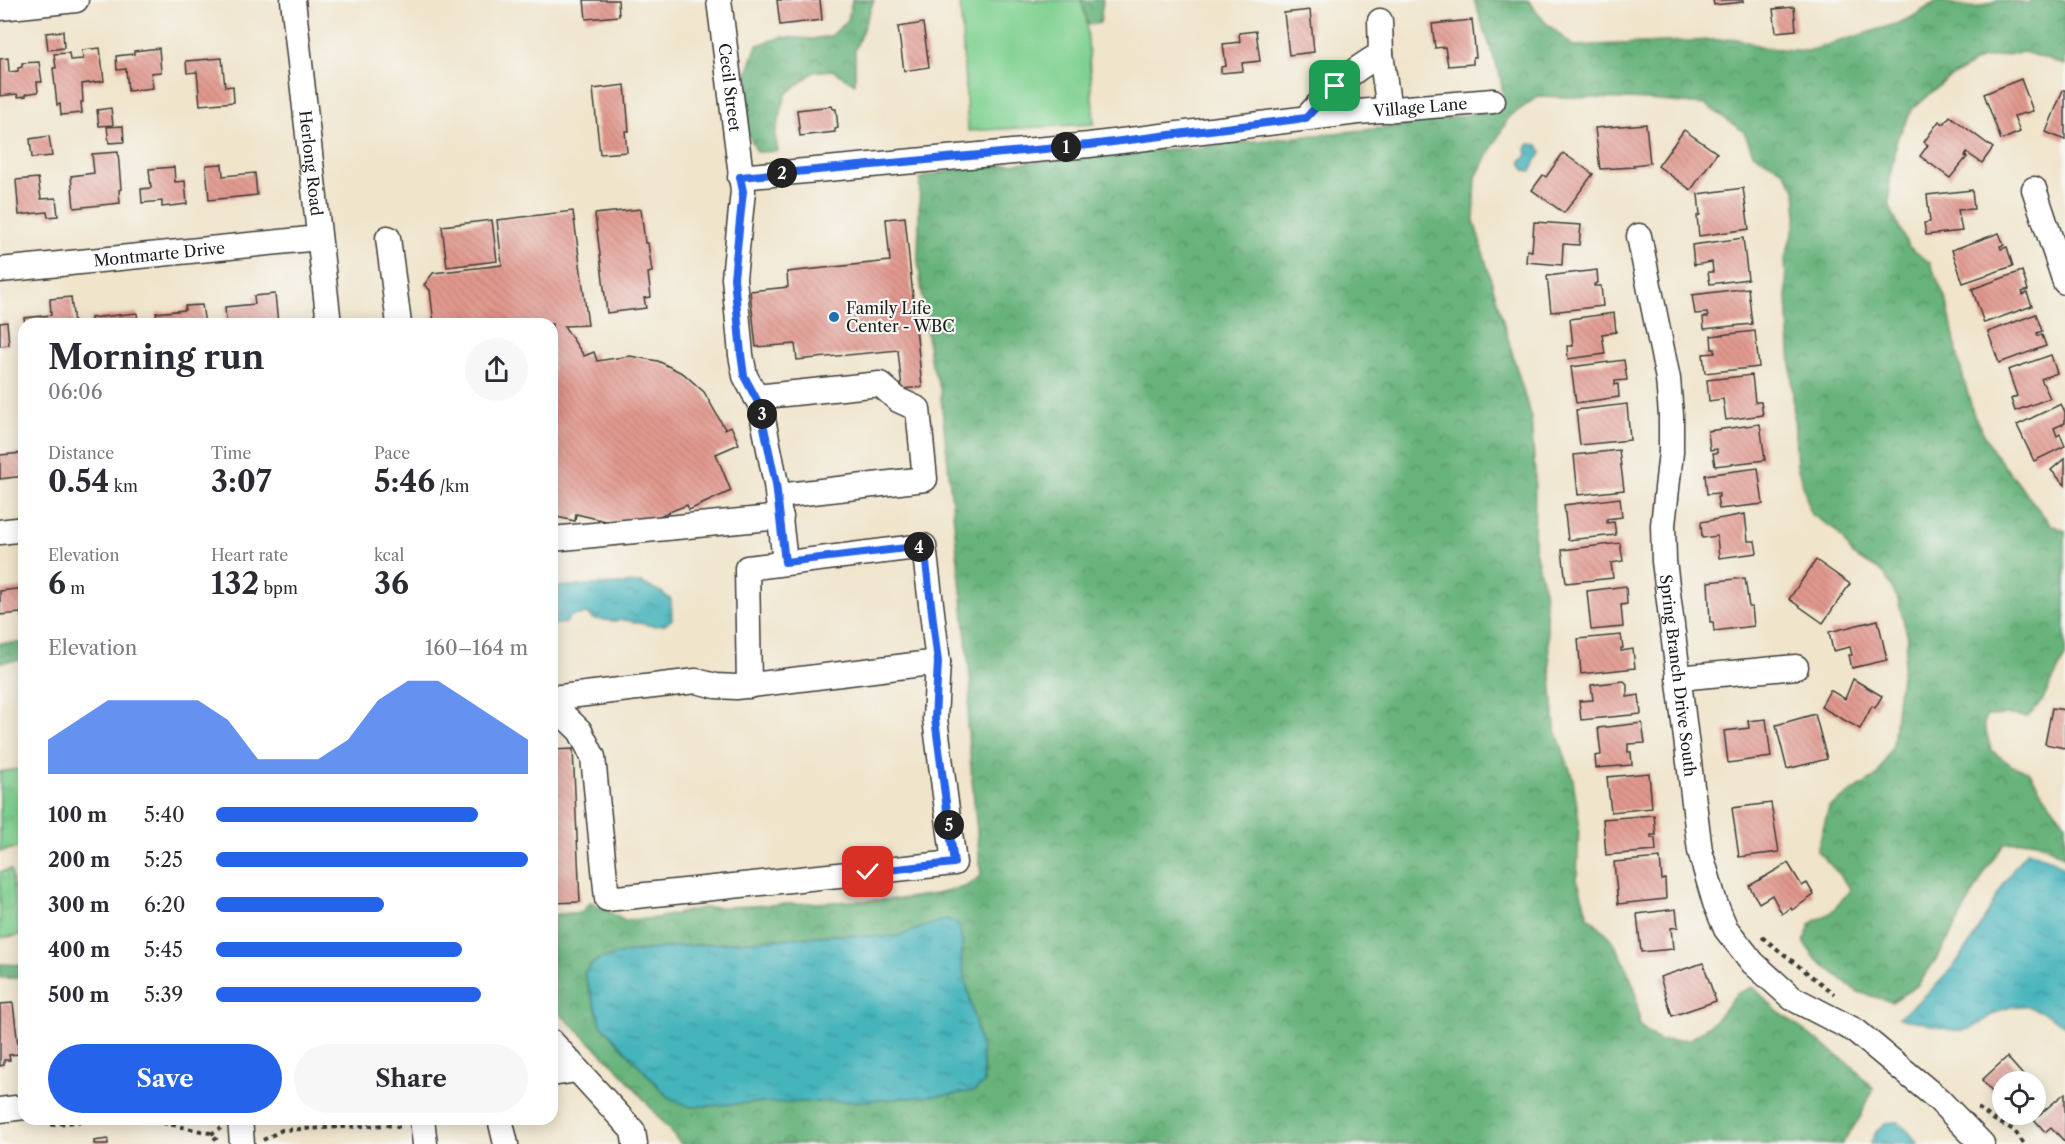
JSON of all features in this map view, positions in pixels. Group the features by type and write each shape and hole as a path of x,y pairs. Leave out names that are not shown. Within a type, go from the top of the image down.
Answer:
{"street":[{"path":"0,8 76,0"},
{"name":"Herlong Road","path":"292,0 328,318"},
{"name":"Cecil Street","path":"719,0 743,191 734,278 744,376 759,404 779,506 785,562"},
{"path":"1380,21 1380,54 1389,110"},
{"path":"1306,118 1335,86 1356,68 1380,54"},
{"name":"Village Lane","path":"740,177 1089,145 1306,118 1493,100"},
{"path":"2034,189 2065,282"},
{"name":"Spring Branch Drive South","path":"1639,236 1668,379 1671,406 1671,452 1663,525 1664,561 1700,851 1715,903 1726,928 1753,963 1792,998 1856,1031 1938,1099 1982,1144"},
{"name":"Montmarte Drive","path":"0,270 319,238"},
{"path":"388,238 398,318"},
{"path":"558,538 779,506 925,479 918,409 898,399 880,384 756,397"},
{"path":"0,532 18,530"},
{"path":"558,710 580,731 593,757 608,898 954,863 935,719 938,662 924,546 747,568 749,686"},
{"path":"558,697 696,681 716,687 749,686 938,662"},
{"path":"1678,678 1796,667"},
{"path":"558,1049 633,1131 634,1144"},
{"path":"558,1073 576,1070"},
{"path":"0,1110 18,1108"},
{"path":"423,1125 425,1144"},
{"path":"501,1125 506,1144"}],"path":[{"path":"1760,935 1843,1001"},
{"path":"1976,1107 2014,1130 2024,1144"},
{"path":"171,1125 211,1134 217,1138 236,1135"},
{"path":"211,1134 222,1128 236,1135 263,1140 282,1130 386,1125"}],"green space":[{"path":"852,0 874,0 855,50 855,84 832,70 814,72 786,94 775,135 778,151 757,152 745,127 745,79 757,45 782,37 812,39 831,36 848,20"},
{"path":"960,0 1085,0 1094,124 968,131"},
{"path":"1081,0 1103,0 1100,23 1088,25"},
{"path":"1474,0 1528,0 1544,21 1573,46 1737,39 1766,48 1808,51 1899,23 1937,1 1976,8 1998,0 2027,3 2033,0 2065,0 2065,65 2024,52 1980,59 1944,82 1913,108 1897,139 1889,180 1890,207 1908,246 1930,263 1947,302 1959,362 1974,416 1995,454 2051,525 2065,530 2065,657 2042,701 2027,717 1986,716 1984,724 1991,750 2014,767 2029,771 2065,823 2065,857 2034,840 2005,843 1989,865 1941,952 1918,985 1892,1002 1858,992 1816,959 1804,943 1810,924 1832,912 1850,890 1841,876 1817,851 1829,807 1877,776 1893,745 1898,694 1908,638 1898,600 1884,573 1854,556 1836,530 1811,514 1797,465 1785,259 1797,216 1795,189 1784,171 1753,153 1744,132 1706,105 1649,100 1539,96 1509,117 1476,177 1474,221 1531,418 1535,473 1534,546 1544,589 1555,727 1573,779 1579,822 1577,879 1588,916 1610,937 1621,955 1635,989 1640,1026 1659,1041 1691,1039 1716,1020 1736,994 1753,987 1776,1010 1853,1067 1873,1089 1861,1116 1842,1144 681,1144 620,1071 558,1012 558,914 582,912 591,902 624,920 658,918 703,908 900,899 965,887 981,876 967,725 971,686 940,388 930,359 918,260 920,178 953,170 1412,125 1487,111 1504,101 1500,75","holes":["947,919 962,941 962,964 982,1052 984,1083 691,1107 670,1099 601,1024 584,973 597,960 624,953 832,935 896,937"]},
{"path":"0,643 18,643 18,660 0,662"},
{"path":"18,769 18,848 0,851 0,772"},
{"path":"11,870 18,935 0,938 0,872"},
{"path":"0,964 18,965 18,978 0,978"}],"water":[{"path":"1529,144 1538,145 1542,153 1531,172 1524,170 1521,161 1527,155 1526,148"},
{"path":"641,583 661,592 671,600 672,619 665,625 653,626 625,620 594,619 586,614 570,616 566,623 558,624 558,587"},
{"path":"2027,851 2049,858 2065,869 2065,1026 2037,1010 2020,1006 2001,1010 1975,1027 1964,1030 1945,1029 1898,1017 1928,993 1954,966"},
{"path":"947,919 959,926 962,941 962,964 982,1052 984,1083 975,1091 949,1095 865,1101 751,1103 691,1107 670,1099 601,1024 584,973 597,960 624,953 832,935 896,937"},
{"path":"1898,1122 1905,1127 1918,1144 1870,1144 1876,1132 1885,1123"}],"building":[{"path":"584,0 618,0 619,16 586,19"},
{"path":"777,0 820,0 822,20 780,25"},
{"path":"1713,0 1743,0 1743,2 1714,5"},
{"path":"1794,7 1796,30 1776,32 1773,9"},
{"path":"1310,10 1314,52 1289,55 1284,13"},
{"path":"1472,20 1476,57 1473,57 1473,64 1448,66 1445,47 1435,48 1432,24"},
{"path":"923,23 929,67 904,71 898,27"},
{"path":"63,31 64,48 48,50 46,33"},
{"path":"1256,31 1260,61 1242,63 1243,71 1221,73 1221,67 1226,66 1223,44 1240,42 1239,33"},
{"path":"100,48 104,81 82,84 82,113 61,115 60,104 57,105 53,68 56,68 54,54 69,53 70,60 83,59 82,50"},
{"path":"159,48 161,72 151,73 153,88 128,91 126,69 117,70 116,56"},
{"path":"8,58 9,72 18,71 22,63 39,62 42,82 37,82 38,92 18,97 17,94 0,96 0,59"},
{"path":"222,58 225,87 233,86 234,102 200,105 197,72 187,73 186,61"},
{"path":"2021,79 2033,111 2014,116 2020,132 2001,140 1984,94"},
{"path":"625,85 629,131 625,131 627,152 600,154 593,89"},
{"path":"2063,90 2065,90 2065,140 2046,132"},
{"path":"832,106 836,109 838,128 835,132 800,136 797,110"},
{"path":"111,108 113,125 99,126 97,110"},
{"path":"1950,116 1993,148 1982,163 1967,153 1965,156 1967,157 1950,178 1920,156 1928,145 1924,142 1939,121 1944,124"},
{"path":"1646,124 1650,163 1633,165 1634,167 1600,169 1595,128"},
{"path":"123,126 124,142 109,143 107,127"},
{"path":"1684,130 1717,153 1691,190 1658,166"},
{"path":"49,136 52,156 32,158 30,139"},
{"path":"118,152 120,203 74,208 71,176 94,173 92,154"},
{"path":"1563,153 1593,174 1564,213 1532,190 1543,175 1546,177"},
{"path":"222,164 223,176 255,173 257,195 209,200 206,165"},
{"path":"174,167 175,182 185,181 187,204 162,207 162,201 142,203 141,189 151,188 149,169"},
{"path":"38,178 41,199 56,198 58,216 48,217 47,212 19,215 16,180"},
{"path":"1743,188 1749,229 1699,236 1698,194"},
{"path":"1972,190 1974,209 1958,210 1962,231 1926,235 1924,223 1930,222 1927,195"},
{"path":"641,209 645,243 648,243 652,272 648,273 651,297 644,298 646,308 607,313 595,214"},
{"path":"573,211 588,325 564,326 584,356 594,352 597,361 630,356 658,361 684,374 704,392 725,429 731,426 739,444 716,454 731,491 689,510 687,505 644,522 623,525 576,514 575,521 558,517 558,318 433,318 430,290 424,285 433,273 502,265 497,220"},
{"name":"Family Life Center - WBC","path":"905,217 922,387 902,389 898,350 797,360 795,344 756,347 750,291 788,287 787,272 890,261 886,219"},
{"path":"492,220 497,261 447,267 442,226"},
{"path":"1534,222 1581,225 1579,245 1563,244 1562,265 1526,262 1527,250 1532,251"},
{"path":"1999,233 2004,245 2000,246 2001,249 2007,247 2013,266 1963,283 1952,250"},
{"path":"1743,238 1748,279 1710,284 1708,272 1713,272 1712,262 1694,265 1692,245"},
{"path":"1597,270 1598,283 1594,286 1601,286 1603,306 1551,312 1547,276"},
{"path":"2022,271 2028,290 2022,292 2023,295 2027,293 2032,306 1984,323 1972,289"},
{"path":"1748,288 1752,324 1704,329 1703,317 1708,317 1707,313 1695,314 1692,295"},
{"path":"275,294 277,318 226,318 225,307 255,304 254,296"},
{"path":"71,297 73,318 24,318 51,315 50,299"},
{"path":"202,305 204,318 156,318 156,313 185,310 185,306"},
{"path":"137,313 137,318 91,318"},
{"path":"1614,313 1616,332 1602,334 1605,354 1568,359 1567,346 1573,346 1570,319"},
{"path":"2036,314 2042,331 2037,333 2038,336 2042,335 2046,346 1999,363 1988,332"},
{"path":"7,322 9,345 0,346 0,323"},
{"path":"1755,331 1759,367 1705,373 1703,354 1715,353 1715,349 1712,349 1711,336"},
{"path":"2051,355 2057,373 2041,379 2050,398 2015,411 2011,399 2017,396 2008,370"},
{"path":"1624,360 1627,380 1615,381 1615,385 1618,384 1619,397 1576,403 1571,367"},
{"path":"1752,375 1755,402 1761,402 1763,415 1726,420 1723,399 1709,401 1707,380"},
{"path":"1627,404 1630,440 1580,445 1576,410"},
{"path":"2061,404 2065,412 2065,423 2054,428 2057,436 2060,434 2065,446 2034,461 2017,425"},
{"path":"1760,424 1765,460 1715,466 1713,453 1717,453 1717,449 1710,450 1708,431"},
{"path":"1619,450 1624,490 1578,495 1574,455"},
{"path":"18,453 18,477 0,479 0,455"},
{"path":"2065,458 2065,485 2051,470"},
{"path":"1758,468 1763,504 1719,509 1717,497 1719,493 1707,494 1705,475"},
{"path":"1620,498 1622,517 1607,519 1607,523 1614,522 1616,535 1568,540 1564,505"},
{"path":"1745,514 1748,541 1755,541 1757,553 1719,558 1717,536 1702,538 1701,522"},
{"path":"1620,543 1623,561 1611,563 1613,578 1566,583 1562,550"},
{"path":"1816,560 1850,584 1823,623 1789,599"},
{"path":"1745,578 1754,626 1714,631 1713,622 1710,622 1708,582"},
{"path":"1626,586 1627,604 1621,605 1623,627 1591,630 1587,591"},
{"path":"18,589 18,613 0,615 0,591"},
{"path":"1878,620 1887,660 1852,668 1850,647 1833,651 1829,632"},
{"path":"1621,635 1623,648 1621,651 1633,649 1635,668 1581,674 1578,639"},
{"path":"1853,679 1882,696 1875,708 1872,706 1860,729 1821,707 1830,690 1845,699"},
{"path":"1624,681 1627,684 1627,697 1639,695 1641,714 1581,720 1579,701 1593,700 1591,685"},
{"path":"2052,708 2065,710 2065,748 2045,744"},
{"path":"1815,714 1827,759 1787,769 1776,725"},
{"path":"1766,719 1771,757 1728,763 1724,731 1749,728 1748,721"},
{"path":"1642,723 1645,743 1628,744 1632,765 1596,768 1595,756 1601,755 1598,728"},
{"path":"573,749 580,902 558,903 558,750"},
{"path":"1649,773 1652,808 1611,812 1607,777"},
{"path":"1771,803 1779,852 1739,857 1732,808"},
{"path":"1654,815 1656,835 1651,835 1651,838 1655,838 1656,851 1606,855 1603,819"},
{"path":"1660,858 1662,880 1665,879 1666,899 1618,904 1614,862"},
{"path":"1788,863 1802,886 1807,883 1814,895 1782,914 1772,895 1759,903 1749,886"},
{"path":"1676,909 1678,927 1671,928 1673,949 1641,952 1637,914"},
{"path":"1703,963 1716,1001 1672,1016 1660,977"},
{"path":"13,1003 18,1054 9,1055 10,1060 4,1060 4,1065 0,1066 0,1004"},
{"path":"2007,1057 2019,1071 1992,1071 1992,1092 1982,1080"},
{"path":"2065,1093 2065,1142 2051,1127 2045,1132 2039,1125 2046,1125 2046,1109"},
{"path":"108,1139 108,1144 94,1144 94,1141"}],"place":[{"name":"Family Life Center - WBC","path":"834,317"}],"route":[{"path":"868,872 954,863 935,719 938,662 924,546 785,562 776,484 759,404 744,376 741,354 734,278 743,191 740,177 1089,145 1306,118 1335,86"}]}
